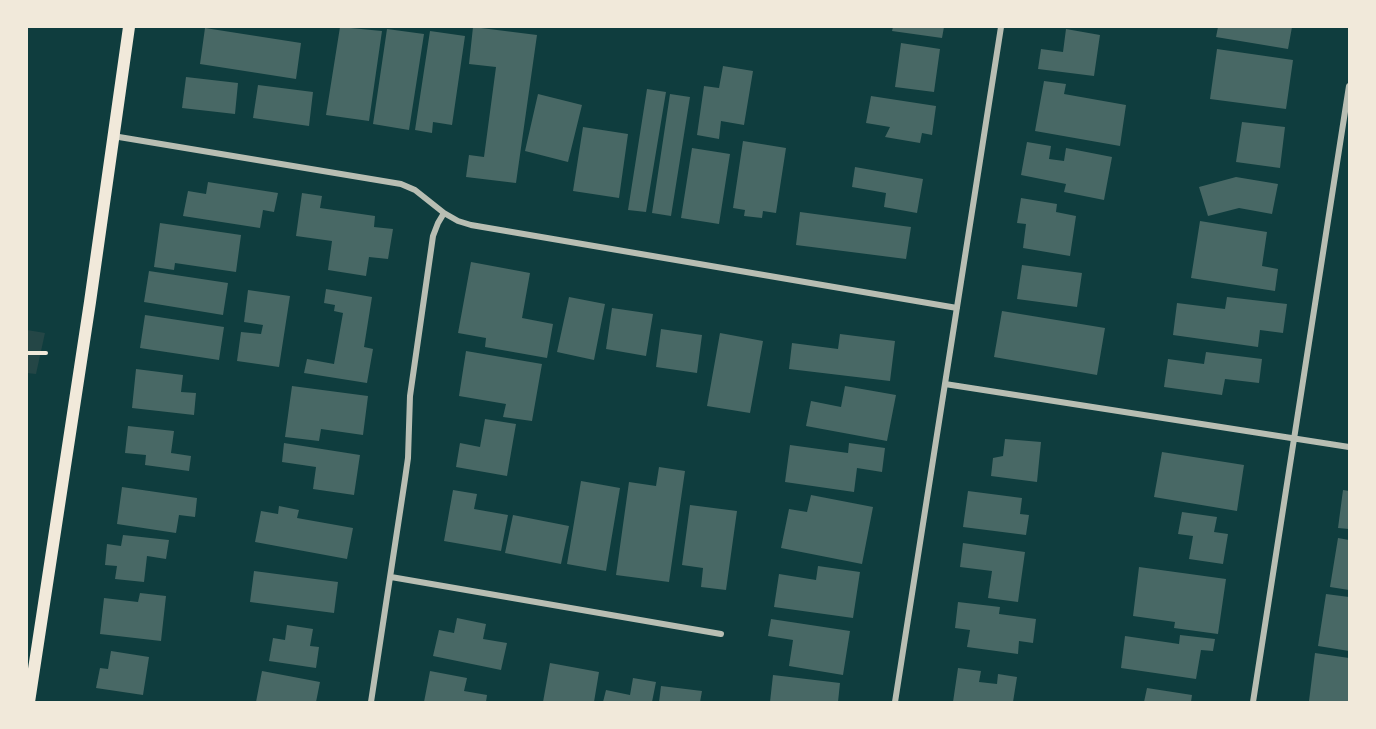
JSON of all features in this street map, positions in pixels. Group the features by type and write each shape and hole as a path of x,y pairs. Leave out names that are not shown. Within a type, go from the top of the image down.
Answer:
{"main road":[{"path":"29,702 129,27"}],"street":[{"path":"895,702 1001,27"},
{"path":"1253,702 1349,86"},
{"path":"113,135 401,184 415,190 458,222 492,229 957,308"},
{"path":"371,702 408,458 410,396 426,282 433,236 444,213"},
{"path":"945,384 1349,447"},
{"path":"391,577 721,634"}],"path":[{"path":"27,353 46,353"}],"shaded area":[{"path":"27,330 45,333 36,374 27,373"}],"building":[{"path":"340,27 382,31 369,121 326,115"},
{"path":"473,27 537,35 516,183 466,177 469,155 484,157 496,67 469,64"},
{"path":"893,27 944,27 942,38 892,31"},
{"path":"1218,27 1292,27 1288,49 1216,37"},
{"path":"205,28 301,43 296,79 200,64"},
{"path":"387,29 424,34 409,130 373,124"},
{"path":"1066,29 1100,35 1094,76 1038,69 1041,49 1063,52"},
{"path":"430,31 465,36 452,125 433,122 432,133 415,130"},
{"path":"901,43 940,49 934,92 895,87"},
{"path":"1217,49 1293,60 1286,109 1210,99"},
{"path":"723,66 753,71 744,125 721,121 719,139 697,135 704,86 719,88"},
{"path":"186,77 238,83 235,114 182,108"},
{"path":"1044,81 1066,84 1064,94 1126,105 1120,146 1035,131"},
{"path":"258,85 313,92 309,126 253,118"},
{"path":"647,89 666,92 646,212 628,210"},
{"path":"538,94 582,105 568,162 525,151"},
{"path":"670,94 690,97 671,216 652,213"},
{"path":"871,96 936,106 932,135 922,133 920,143 885,137 890,127 866,123"},
{"path":"1242,122 1285,127 1280,168 1236,162"},
{"path":"583,127 628,134 619,198 573,191"},
{"path":"743,141 786,148 776,213 763,211 762,218 744,216 745,210 733,208"},
{"path":"1027,142 1051,146 1049,159 1064,161 1066,148 1112,157 1104,200 1064,192 1066,184 1021,175"},
{"path":"692,148 730,154 719,224 681,218"},
{"path":"855,167 923,179 917,213 884,207 886,193 852,187"},
{"path":"1236,177 1278,184 1272,214 1239,208 1208,216 1199,187"},
{"path":"208,182 278,193 274,212 263,210 260,228 183,216 188,191 206,194"},
{"path":"302,193 322,196 320,208 375,216 374,227 393,229 388,259 369,257 366,276 328,270 332,241 296,236"},
{"path":"1021,198 1057,204 1056,212 1076,216 1070,256 1023,248 1026,224 1017,223"},
{"path":"800,212 911,227 906,259 796,245"},
{"path":"1200,221 1267,232 1262,266 1278,269 1275,291 1191,278"},
{"path":"160,223 241,235 236,272 175,263 174,270 154,267"},
{"path":"471,262 530,273 522,318 553,324 547,358 485,347 486,338 458,333"},
{"path":"1022,265 1082,273 1077,307 1017,299"},
{"path":"149,271 228,283 223,315 144,302"},
{"path":"326,289 372,297 364,347 373,349 367,383 304,373 307,359 334,364 343,313 334,311 335,305 324,303"},
{"path":"248,290 290,296 279,367 237,361 241,332 261,334 263,325 244,322"},
{"path":"569,297 605,304 594,360 557,352"},
{"path":"1227,297 1287,304 1283,333 1260,330 1258,347 1173,335 1177,303 1225,309"},
{"path":"612,308 653,314 646,356 606,349"},
{"path":"1002,311 1105,328 1097,375 994,357"},
{"path":"145,315 224,327 219,360 140,348"},
{"path":"661,329 702,335 697,373 656,367"},
{"path":"720,333 763,341 750,413 707,406"},
{"path":"840,334 895,341 890,381 789,369 792,343 838,349"},
{"path":"466,351 542,364 532,421 503,417 506,404 459,396"},
{"path":"1206,352 1262,359 1259,383 1225,379 1222,395 1164,387 1168,359 1204,364"},
{"path":"136,369 183,375 181,392 196,393 194,415 132,408"},
{"path":"292,386 368,396 363,435 321,429 319,441 285,437"},
{"path":"845,386 896,395 887,441 806,426 811,401 841,407"},
{"path":"485,419 516,424 507,476 456,467 460,443 480,447"},
{"path":"128,426 174,431 171,453 191,456 189,471 145,465 146,455 125,453"},
{"path":"1005,439 1041,442 1037,482 991,476 993,458 1003,456"},
{"path":"284,443 360,455 354,495 313,489 316,467 282,462"},
{"path":"849,443 885,448 882,472 857,468 854,492 785,482 790,445 848,453"},
{"path":"1162,452 1244,465 1237,511 1154,497"},
{"path":"659,467 685,471 669,582 616,575 629,482 656,486"},
{"path":"581,481 620,488 606,571 567,564"},
{"path":"122,487 197,498 195,517 179,515 176,533 117,524"},
{"path":"453,490 477,494 474,509 508,515 501,551 444,541"},
{"path":"1343,490 1349,491 1349,529 1338,528"},
{"path":"968,491 1022,498 1020,514 1029,515 1026,535 963,527"},
{"path":"811,495 873,507 862,564 781,548 789,509 807,512"},
{"path":"690,505 737,511 726,590 701,587 703,568 682,565"},
{"path":"279,506 299,510 297,518 353,528 347,559 255,542 261,511 278,514"},
{"path":"1182,512 1217,517 1214,532 1228,534 1223,564 1189,559 1193,536 1178,534"},
{"path":"513,515 569,526 561,564 505,553"},
{"path":"123,535 169,540 166,559 147,556 144,582 115,579 117,566 105,565 107,544 121,546"},
{"path":"1338,538 1349,540 1349,590 1330,587"},
{"path":"963,543 1025,552 1018,602 988,598 992,571 960,567"},
{"path":"818,566 860,572 853,618 774,607 779,574 816,580"},
{"path":"1139,567 1226,579 1218,634 1174,628 1175,622 1133,616"},
{"path":"254,571 338,582 334,613 250,602"},
{"path":"140,593 166,596 161,641 100,634 104,598 138,602"},
{"path":"1326,594 1349,597 1349,651 1318,646"},
{"path":"958,602 1000,607 999,614 1036,619 1033,643 1019,641 1018,654 967,647 970,630 955,628"},
{"path":"457,618 486,624 483,639 507,643 501,670 433,656 439,630 454,633"},
{"path":"771,619 850,631 843,675 789,666 793,640 768,636"},
{"path":"287,625 313,629 310,646 319,647 316,668 269,661 273,638 285,640"},
{"path":"1180,635 1215,639 1213,651 1201,650 1196,679 1121,668 1125,636 1179,644"},
{"path":"111,651 149,657 143,695 96,688 100,668 108,669"},
{"path":"1315,653 1349,658 1349,702 1309,701"},
{"path":"550,663 599,672 594,702 543,702"},
{"path":"958,668 981,671 979,682 997,684 998,674 1017,677 1013,702 953,702"},
{"path":"262,671 320,682 316,702 256,702"},
{"path":"430,671 467,678 464,691 487,695 486,702 424,702"},
{"path":"773,675 840,683 838,702 770,702"},
{"path":"633,678 656,682 652,702 603,702 606,690 630,695"},
{"path":"661,686 702,691 700,702 659,702"},
{"path":"1147,688 1192,695 1191,702 1144,702"}]}
